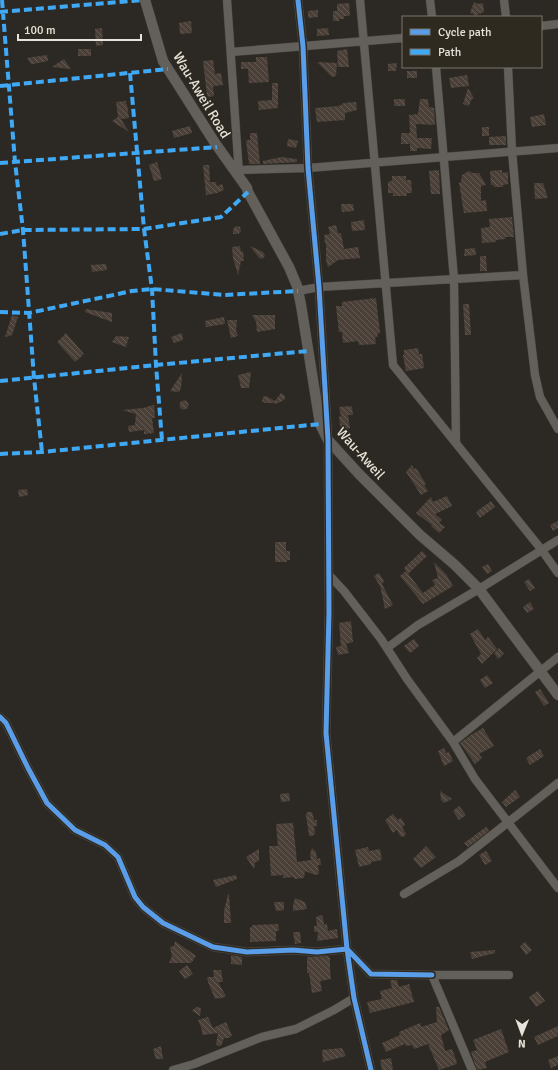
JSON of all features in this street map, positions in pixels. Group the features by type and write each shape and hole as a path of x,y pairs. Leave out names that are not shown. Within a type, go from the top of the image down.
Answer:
{"street":[{"name":"Wau-Aweil Road","path":"145,0 163,61 214,144 239,173"},
{"path":"227,0 239,173 558,148"},
{"path":"298,0 303,46 308,168 319,287 328,440 329,575 326,733 347,949 354,998 371,1070"},
{"path":"360,0 393,365 541,549 558,573"},
{"path":"430,0 432,16"},
{"path":"504,0 506,16"},
{"path":"542,26 558,24"},
{"path":"231,52 402,38"},
{"path":"436,68 454,280 456,443"},
{"path":"508,68 512,151 523,276 537,386 540,397 558,429"},
{"name":"Wau-Aweil","path":"239,173 289,267 298,291 320,424 328,440 359,474 415,530 455,565 479,589 558,695"},
{"path":"298,291 319,287 523,276"},
{"path":"387,648 418,625 558,540"},
{"path":"329,575 387,648 407,679 453,742 474,779 558,888"},
{"path":"453,742 558,657"},
{"path":"0,717 6,723 28,768 48,803 74,830 105,844 118,857 135,897 143,907 163,923 213,947 247,952 292,950 317,952 347,949"},
{"path":"404,894 459,861 558,783"},
{"path":"347,949 371,974 509,975"},
{"path":"432,975 472,1070"},
{"path":"173,1070 196,1067 262,1037 296,1029 354,998"}],"building":[{"path":"474,2 478,4 483,3 484,12 474,16 474,14 470,13"},
{"path":"349,3 350,16 344,16 344,19 339,19 339,21 333,21 333,11 337,11 337,4"},
{"path":"318,10 318,17 308,18 308,11"},
{"path":"191,21 192,33 180,34 179,23"},
{"path":"102,28 103,45 96,46 95,29"},
{"path":"328,28 329,35 317,36 317,29"},
{"path":"78,49 91,49 91,56 78,56"},
{"path":"347,49 349,67 338,67 337,51"},
{"path":"47,55 48,61 33,64 31,64 27,58"},
{"path":"256,57 267,57 269,82 249,83 248,69 241,69 241,62 256,62"},
{"path":"64,59 71,69 52,67"},
{"path":"213,60 215,74 221,73 223,85 213,86 214,96 208,97 203,61"},
{"path":"317,62 337,63 336,76 332,77"},
{"path":"397,63 396,71 388,71 388,64"},
{"path":"407,71 417,71 417,78 407,78"},
{"path":"467,75 469,86 451,88 449,78"},
{"path":"272,83 278,83 278,108 259,110 258,101 272,100"},
{"path":"468,88 474,98 471,100 469,106 463,104"},
{"path":"394,99 405,99 405,106 394,106"},
{"path":"420,99 428,99 429,107 434,108 435,125 416,124 417,138 432,138 431,149 417,148 417,151 410,151 410,144 401,144 401,133 410,133 409,115 418,114"},
{"path":"126,101 129,118 121,119 129,132 112,121 118,117 116,102"},
{"path":"356,102 357,110 345,113 345,120 317,122 315,108 339,106 344,103"},
{"path":"544,114 546,125 532,127 530,117"},
{"path":"190,126 192,133 174,138 172,131"},
{"path":"482,127 489,127 489,136 482,136"},
{"path":"250,133 257,133 260,164 249,164 246,140 250,140"},
{"path":"506,136 506,145 489,145 489,137"},
{"path":"288,139 298,141 296,148 287,146"},
{"path":"281,157 297,159 297,162 263,164 263,161"},
{"path":"157,162 162,179 154,181 149,165"},
{"path":"203,165 209,165 210,182 216,182 217,186 222,184 224,190 206,195"},
{"path":"439,170 440,194 431,194 429,171"},
{"path":"502,170 502,173 508,172 508,184 503,185 503,187 494,187 494,185 491,185 490,171"},
{"path":"469,171 472,173 479,173 486,185 481,186 481,201 486,200 487,211 464,213 459,183 461,182 462,175"},
{"path":"392,176 406,176 406,180 411,180 412,193 407,193 407,196 393,196 393,193 388,193 388,182 392,181"},
{"path":"534,183 543,183 548,198 535,199"},
{"path":"341,204 353,204 354,211 342,212"},
{"path":"512,217 514,237 505,237 505,239 496,240 496,242 482,243 481,228 490,227 489,219"},
{"path":"364,220 365,230 352,231 351,222"},
{"path":"336,225 338,233 341,233 344,249 358,247 360,258 338,260 328,267 324,235 330,234 328,227"},
{"path":"236,226 240,227 241,232 238,234 233,234 233,229"},
{"path":"240,246 241,252 243,251 244,261 241,261 238,275 233,258 232,247"},
{"path":"250,246 263,252 265,256 262,259 259,258"},
{"path":"475,248 476,255 464,256 465,249"},
{"path":"480,256 486,256 487,271 480,271"},
{"path":"106,264 107,270 92,272 91,265"},
{"path":"376,298 380,333 377,334 378,337 375,337 376,344 359,345 358,341 343,343 342,332 339,332 336,306 342,306 342,302"},
{"path":"463,304 469,304 471,335 465,335"},
{"path":"86,309 112,313 112,322 85,312"},
{"path":"12,315 18,317 12,335 5,337"},
{"path":"252,315 275,315 275,329 257,332 256,322"},
{"path":"224,317 225,324 206,327 205,321"},
{"path":"227,320 237,320 236,331 238,336 231,338"},
{"path":"66,333 84,354 75,362 57,342"},
{"path":"182,333 183,340 174,343 171,337"},
{"path":"116,336 129,337 126,347 112,342"},
{"path":"418,348 419,354 422,354 424,368 406,371 403,355 404,350"},
{"path":"251,372 249,388 241,388 238,375"},
{"path":"182,373 181,388 179,392 170,391"},
{"path":"281,393 285,396 285,398 278,403 265,403 262,401 263,397 266,396 275,401"},
{"path":"182,401 186,401 188,405 186,409 182,409 180,407 180,403"},
{"path":"154,405 155,418 152,418 154,433 144,434 144,430 129,432 128,426 135,425 136,414 122,410 143,408"},
{"path":"352,406 353,415 348,415 350,428 341,430 339,417 341,416 339,407"},
{"path":"412,465 414,469 416,468 426,484 424,485 428,491 421,495 406,472"},
{"path":"27,489 28,495 19,497 18,490"},
{"path":"447,496 452,506 435,514 442,520 439,523 445,527 439,533 431,526 432,525 416,513 431,497 433,502"},
{"path":"491,501 495,507 480,518 476,512"},
{"path":"558,521 558,528 553,531 550,525"},
{"path":"275,542 286,542 286,551 290,551 290,560 287,560 287,562 275,562"},
{"path":"422,551 427,556 408,574 404,568"},
{"path":"434,562 446,574 453,586 423,604 400,576 406,571 423,593 435,585 432,580 438,578"},
{"path":"488,564 492,571 487,574 482,567"},
{"path":"379,573 384,581 382,584 393,605 385,609 380,585 374,576"},
{"path":"529,579 535,588 530,591 524,582"},
{"path":"530,602 534,609 527,613 523,607"},
{"path":"351,621 353,642 346,644 349,653 338,655 336,647 341,646 339,623"},
{"path":"478,629 485,640 488,637 497,649 482,664 477,658 481,654 470,634"},
{"path":"414,639 419,646 410,653 404,646"},
{"path":"499,648 504,654 498,659 494,653"},
{"path":"487,675 493,683 485,688 480,680"},
{"path":"540,689 549,703 544,706 535,692"},
{"path":"483,728 494,746 479,754 482,758 475,764 460,743"},
{"path":"444,748 446,753 449,752 453,761 444,766 438,751"},
{"path":"540,749 544,756 530,765 526,758"},
{"path":"515,790 520,797 506,807 502,802"},
{"path":"440,791 452,799 444,803 441,800"},
{"path":"289,793 290,801 281,802 280,794"},
{"path":"459,806 466,815 459,820 453,811"},
{"path":"307,812 312,812 314,820 317,820 317,826 314,826 315,834 312,836 309,836 306,815"},
{"path":"393,814 398,820 401,818 405,825 402,827 406,834 403,837 400,836 397,830 393,833 385,820"},
{"path":"293,823 297,862 311,860 310,854 312,848 316,852 317,859 320,858 321,865 318,865 319,874 315,875 305,871 304,878 294,879 294,877 283,878 283,875 271,876 269,846 278,846 276,824"},
{"path":"486,827 489,831 468,847 464,843"},
{"path":"426,846 436,857 421,868 413,859"},
{"path":"368,847 369,851 380,849 382,860 371,862 371,864 359,867 355,850"},
{"path":"259,849 259,861 255,862 254,869 246,857"},
{"path":"486,851 492,861 485,865 479,855"},
{"path":"236,875 237,879 216,887 213,880"},
{"path":"228,894 231,923 224,923 224,911"},
{"path":"295,898 305,902 307,909 293,911"},
{"path":"274,902 284,902 284,910 276,911"},
{"path":"321,915 323,917 324,925 327,924 328,931 337,929 338,938 317,941 318,932 314,932 314,926 317,926 316,917"},
{"path":"278,924 279,931 276,931 276,941 250,942 250,927 252,927 252,925"},
{"path":"293,932 300,932 301,943 295,944"},
{"path":"175,941 196,956 191,963 169,963 172,956 170,947 174,946"},
{"path":"525,942 532,950 526,955 520,946"},
{"path":"495,950 495,953 472,959 470,952"},
{"path":"231,955 242,957 242,965 231,964"},
{"path":"328,956 330,958 331,979 320,981 322,991 312,993 309,973 307,973 307,957"},
{"path":"187,965 193,974 185,979 179,971"},
{"path":"213,970 221,970 223,982 218,982 226,996 220,999 215,999 208,982 207,977 214,977"},
{"path":"390,980 397,980 399,987 409,984 414,1002 370,1013 367,1002 382,999 380,991 392,988"},
{"path":"538,991 545,1001 536,1007 529,997"},
{"path":"196,1007 201,1008 200,1016 192,1011"},
{"path":"436,1007 439,1007 449,1030 441,1035 445,1051 452,1049 457,1064 439,1070 428,1044 414,1049 412,1045 406,1046 405,1044 386,1052 382,1043 400,1035 399,1032 420,1023 421,1027 437,1022"},
{"path":"208,1017 213,1028 226,1022 232,1035 229,1038 224,1038 221,1046 216,1044 218,1033 202,1035 202,1030 198,1020"},
{"path":"558,1026 558,1036 538,1045 534,1037"},
{"path":"501,1029 509,1052 485,1062 487,1068 477,1070 471,1052 477,1050 473,1040"},
{"path":"161,1046 163,1059 156,1059 153,1049"},
{"path":"342,1048 346,1056 323,1062 322,1050"},
{"path":"558,1056 558,1065 551,1068 548,1060"},
{"path":"391,1058 393,1070 382,1070 380,1060"}],"marked path":[{"path":"2,0 15,162 23,230 34,378 42,452"},
{"path":"0,12 143,0"},
{"path":"0,86 168,69"},
{"path":"130,73 144,229 152,289 162,440"},
{"path":"0,163 217,147"},
{"path":"0,234 23,230 144,229 221,217 248,192"},
{"path":"0,312 29,313 132,291 152,289 224,295 298,291"},
{"path":"0,381 308,351"},
{"path":"0,454 42,452 320,424"}],"cycle path":[{"path":"298,0 303,46 308,168 319,287 328,440 329,612 326,733 347,949 354,998 371,1070"},
{"path":"0,717 6,723 47,803 75,830 105,845 118,857 135,897 143,907 163,923 213,947 247,952 293,950 317,952 347,949 371,974 432,975"}]}
